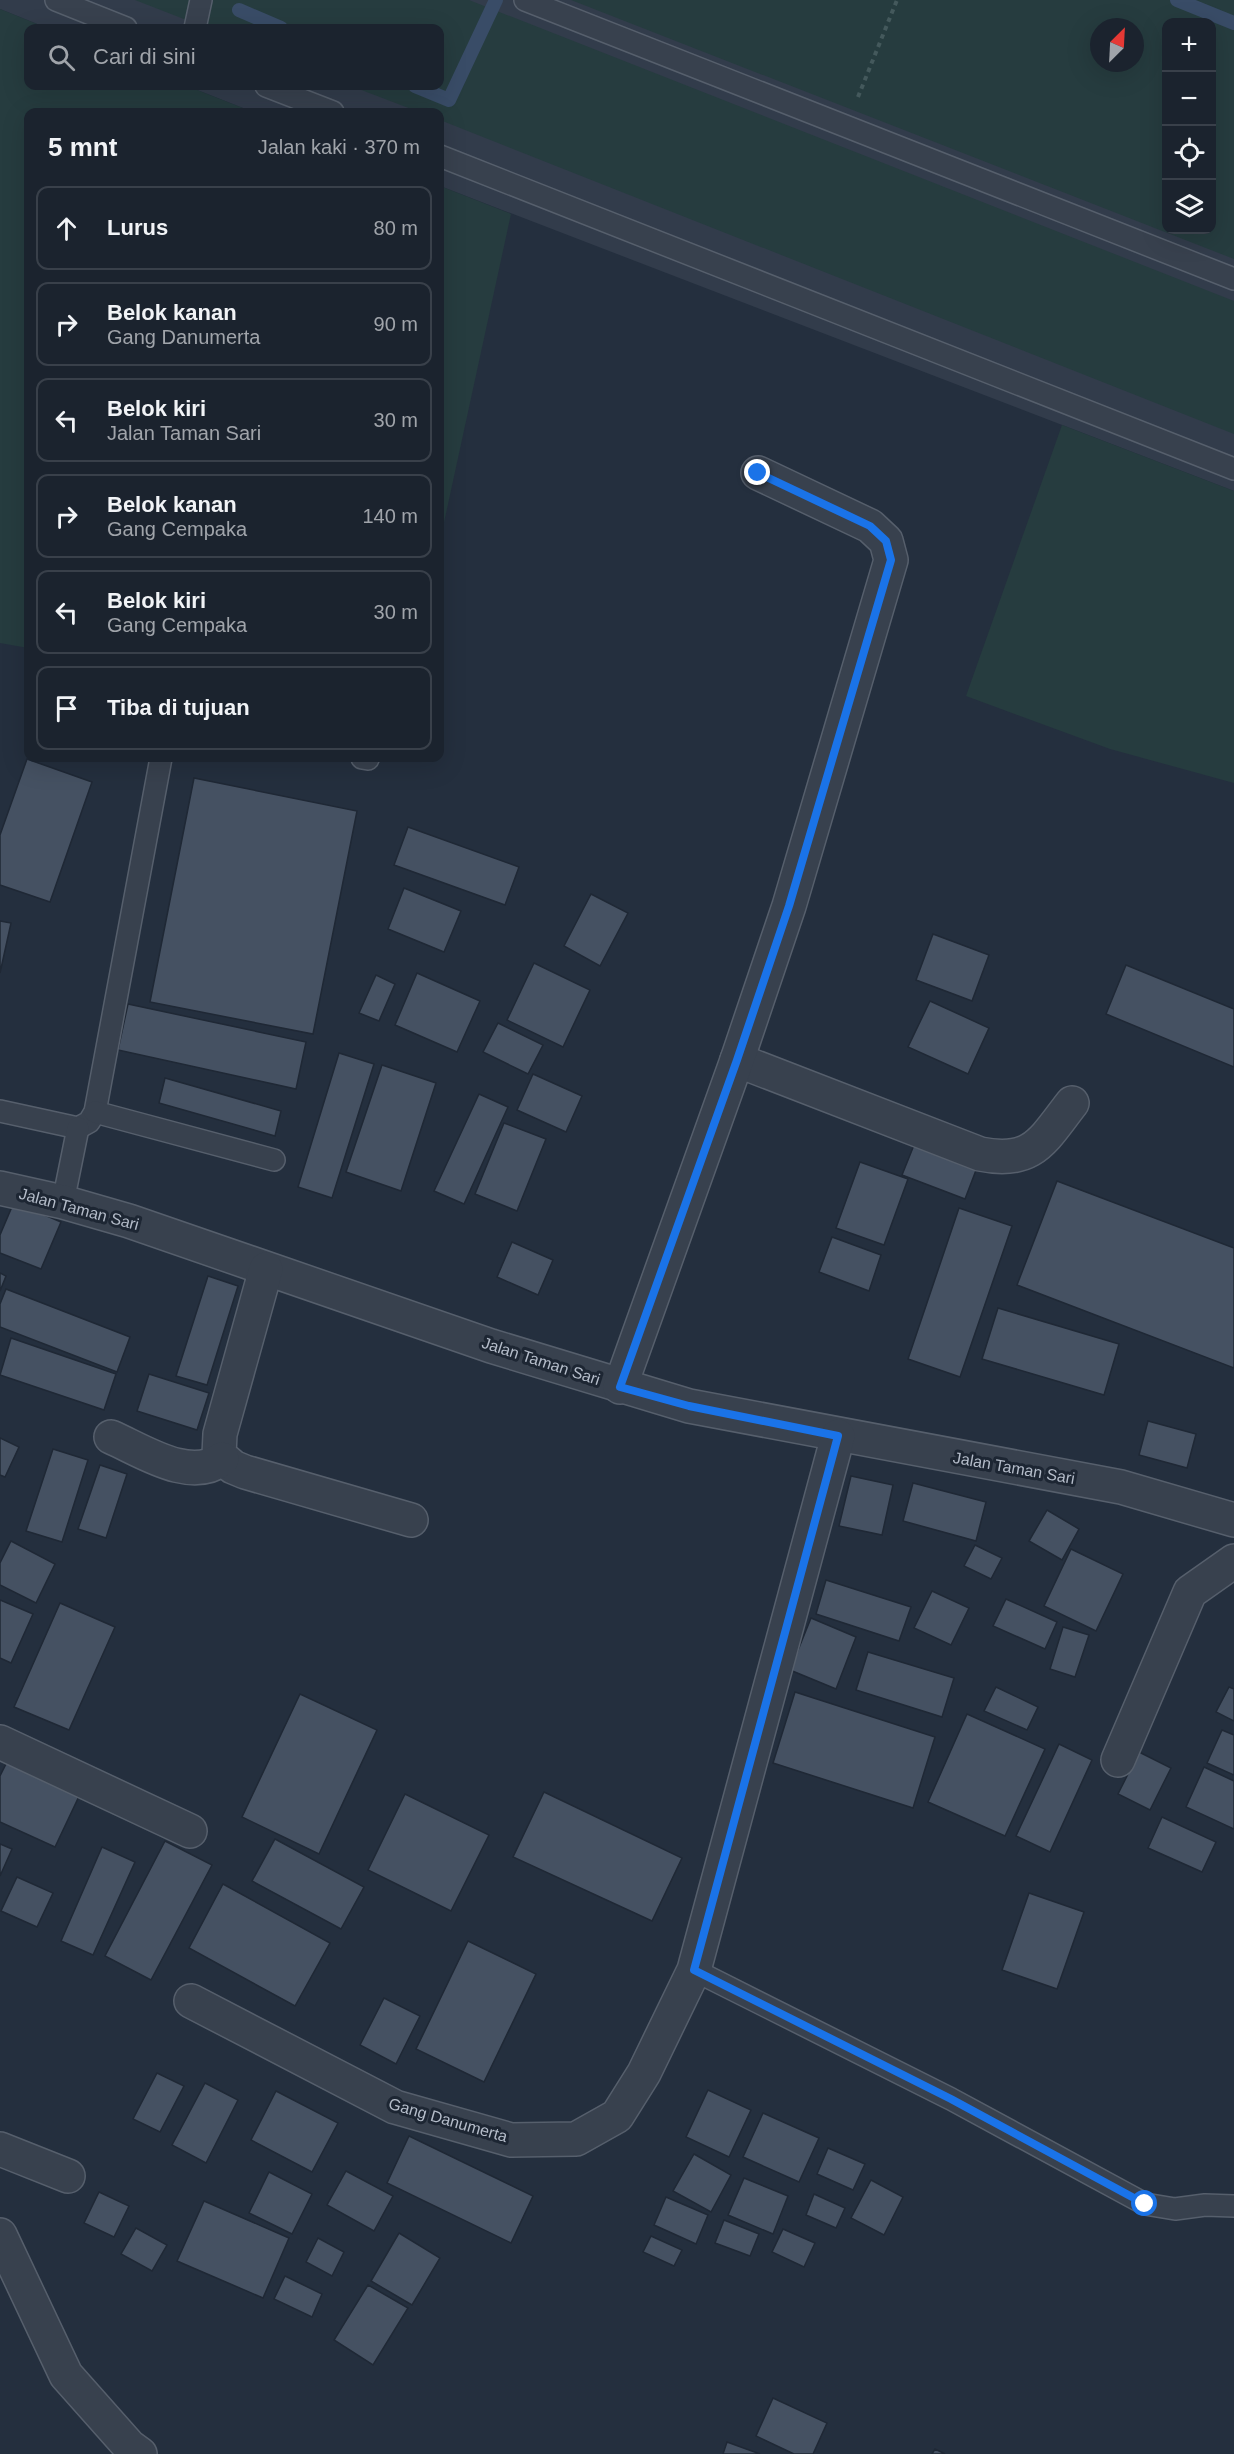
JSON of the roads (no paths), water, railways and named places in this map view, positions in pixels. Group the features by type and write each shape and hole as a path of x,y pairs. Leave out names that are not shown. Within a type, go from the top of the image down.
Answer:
{"street":[{"path":"620,1387 737,1060 789,906 891,560 886,541 870,526 758,473"},
{"path":"737,1060 980,1154 996,1158 1018,1156 1041,1142 1072,1103"},
{"name":"Jalan Taman Sari","path":"0,1188 63,1202 129,1221 620,1387 689,1406 838,1436 1121,1487 1234,1520"},
{"path":"266,1269 220,1434 218,1450 222,1459 245,1472 411,1520"},
{"name":"Gang Danumerta","path":"191,2001 395,2107 511,2140 576,2139 617,2116 644,2073 694,1970 838,1436"},
{"path":"111,1437 175,1465 212,1467 222,1459"},
{"path":"1118,1760 1190,1592 1234,1561"},
{"path":"0,1742 190,1831"},
{"path":"0,2149 69,2176"},
{"path":"0,2235 66,2375 129,2446 140,2454"}],"lane":[{"path":"56,0 116,24"},
{"path":"196,24 201,0"},
{"path":"525,0 1234,279"},
{"path":"276,90 323,108"},
{"path":"444,158 1234,469"},
{"path":"0,1111 78,1128 88,1122 95,1112 160,762"},
{"path":"95,1112 274,1160"},
{"path":"63,1202 78,1128"},
{"path":"694,1970 951,2099 1145,2204 1175,2209 1204,2205 1234,2206"}],"waterway":[{"path":"425,90 449,100 496,0"},
{"path":"1177,0 1234,23"},
{"path":"239,10 272,24"}]}
